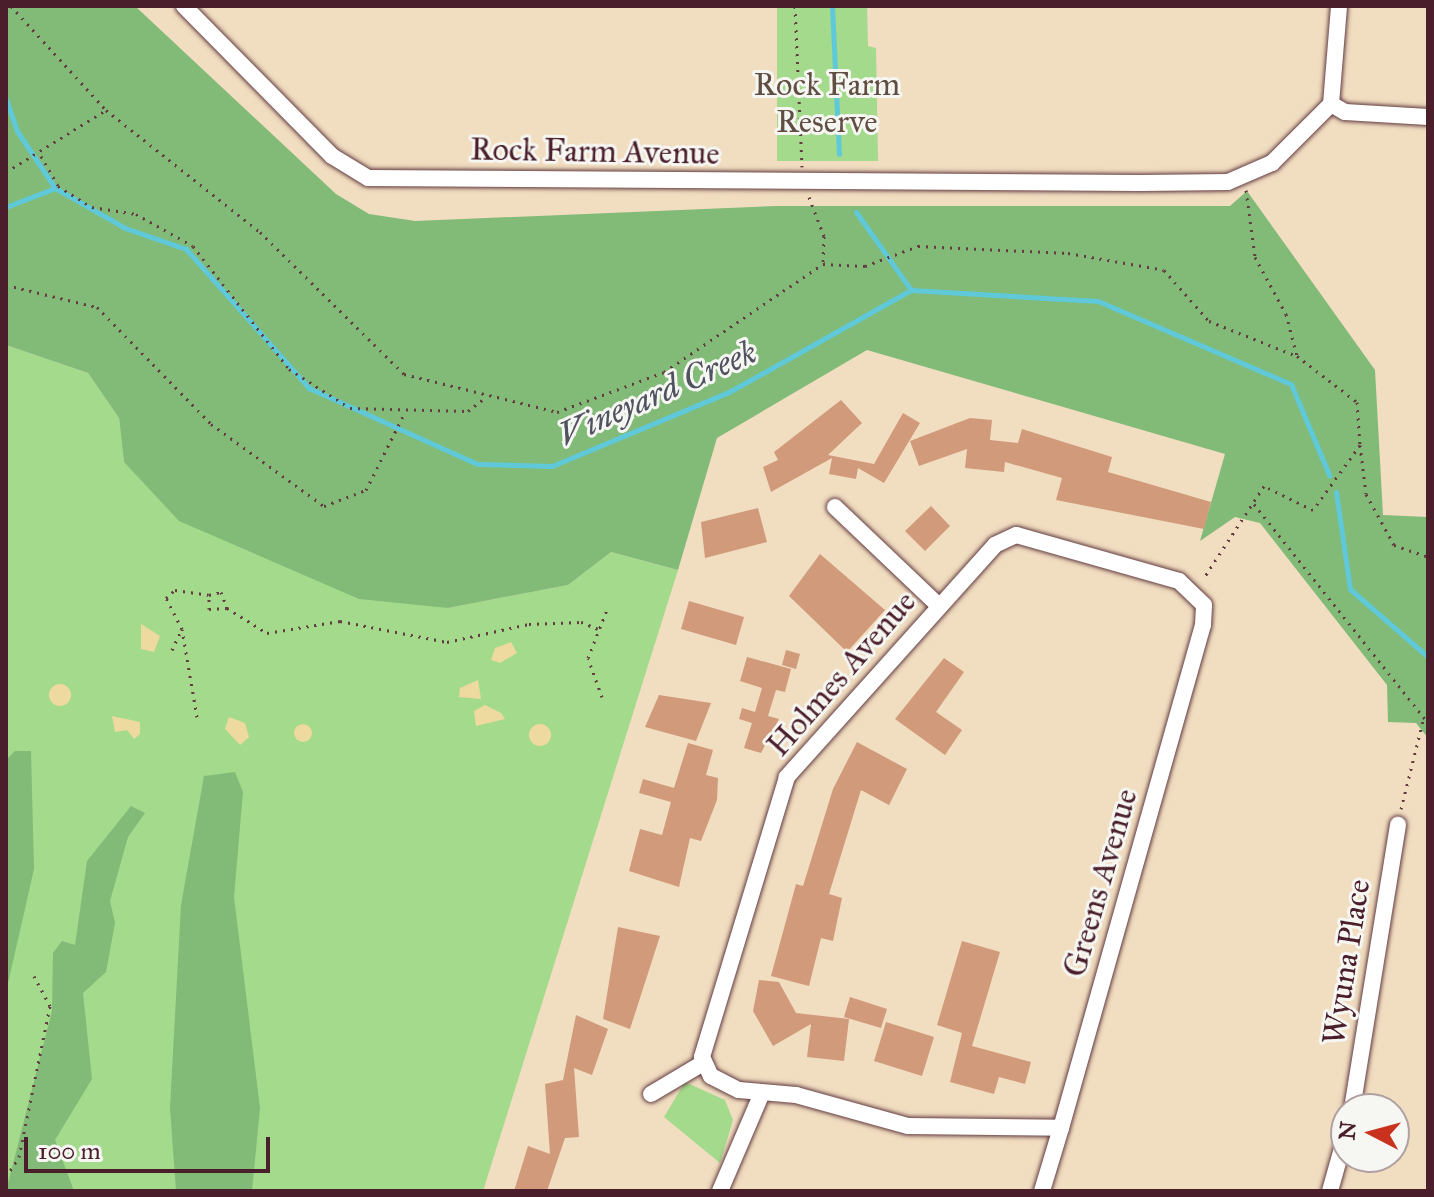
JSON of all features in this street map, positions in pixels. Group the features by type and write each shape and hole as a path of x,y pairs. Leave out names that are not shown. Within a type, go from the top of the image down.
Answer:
{"street":[{"name":"Rock Farm Avenue","path":"184,6 332,156 368,178 803,182 1244,177 1272,163 1331,104"},
{"path":"1339,6 1331,104 1345,112 1428,117"},
{"path":"835,507 939,606"},
{"name":"Holmes Avenue","path":"703,1063 780,791 1000,540 1016,535 1201,583"},
{"name":"Greens Avenue","path":"1042,1191 1203,625 1201,583"},
{"name":"Wyuna Place","path":"1355,1093 1398,825"},
{"path":"651,1094 703,1063 718,1081 762,1093 796,1095 908,1126 1061,1128"},
{"path":"720,1191 762,1093"}],"path":[{"path":"11,6 106,110 260,232 404,374 557,412 610,395 664,372 823,264 865,266 918,246 1068,253 1164,270 1209,321 1297,356 1357,402 1366,494 1394,545 1428,557"},
{"path":"795,6 803,182 824,236 823,264"},
{"path":"6,166 41,156 106,110"},
{"path":"41,156 58,186 92,207 136,214 193,246 289,369 350,408 405,412 468,411 487,396"},
{"path":"6,172 13,166"},
{"path":"1244,177 1255,257 1286,314 1297,356"},
{"path":"6,285 97,307 211,424 324,506 366,490 405,412"},
{"path":"1201,583 1264,486 1313,510 1360,445"},
{"path":"1253,503 1426,722 1398,825"},
{"path":"197,717 182,629 168,594 209,595 221,592 227,608"},
{"path":"209,595 209,609 227,608 267,633 340,621 447,642 529,624 581,622 598,629"},
{"path":"602,697 588,666 598,629 608,607"},
{"path":"172,650 182,629"},
{"path":"6,1177 19,1157 50,1006 34,976"}],"green space":[{"path":"6,6 135,6 336,194 369,214 415,221 776,206 1230,206 1247,191 1375,370 1383,515 1428,517 1428,738 1416,723 1388,722 1387,685 1260,523 1235,517 1200,541 1225,454 867,350 717,438 678,570 611,552 568,585 448,608 359,599 179,521 124,462 119,418 88,373 6,345"},
{"name":"Rock Farm Reserve","path":"777,6 867,6 868,46 876,48 878,161 777,161"},
{"path":"6,345 88,373 119,418 124,462 448,608 568,585 611,552 678,570 483,1191 6,1191"},
{"path":"15,751 31,751 34,869 6,992 6,760"},
{"path":"235,772 243,792 234,897 260,1108 252,1191 176,1191 170,1108 181,905 204,776"},
{"path":"131,806 145,813 128,837 110,901 115,923 106,972 83,993 92,1079 55,1140 74,1191 6,1191 52,1011 53,953 62,941 75,945 87,861"},
{"path":"685,1082 725,1100 733,1120 720,1163 664,1117"}],"sand":[{"path":"141,624 160,636 154,652 141,649"},
{"path":"511,642 517,653 500,663 491,660 495,648"},
{"path":"478,680 481,699 459,697 460,688"},
{"path":"60,684 68,687 71,695 68,703 60,706 52,703 49,695 52,687"},
{"path":"485,705 501,713 505,719 476,726 474,711"},
{"path":"112,716 140,722 140,734 134,739 127,730 115,732"},
{"path":"229,717 245,723 249,737 240,745 225,729"},
{"path":"303,724 312,733 303,742 294,733"},
{"path":"540,724 548,727 551,735 548,743 540,746 532,743 529,735 532,727"}],"building":[{"path":"841,400 862,423 828,455 874,464 903,413 920,423 884,483 858,468 856,479 829,474 832,458 771,492 763,467 778,460 774,452"},
{"path":"970,418 992,420 990,440 1018,443 1022,429 1112,457 1108,472 1211,502 1204,529 1056,500 1062,478 1005,462 1004,472 965,468 967,449 919,466 910,441"},
{"path":"931,506 950,526 925,551 905,531"},
{"path":"758,508 767,542 705,558 701,522"},
{"path":"820,554 885,610 847,652 789,596"},
{"path":"689,601 744,617 736,645 681,629"},
{"path":"786,650 800,654 796,669 782,665"},
{"path":"747,657 791,669 785,692 776,690 768,716 779,719 761,753 744,748 752,723 739,719 742,708 755,712 762,688 740,681"},
{"path":"944,658 964,672 936,712 962,730 945,755 895,719"},
{"path":"659,695 711,703 696,741 645,727"},
{"path":"857,742 907,769 889,805 861,790 829,894 842,898 833,941 821,938 809,986 771,976 796,884 803,886 833,789"},
{"path":"688,743 713,750 706,775 718,778 717,800 701,841 690,838 679,887 629,871 640,829 662,835 671,802 639,793 643,779 674,788"},
{"path":"618,927 660,936 630,1029 603,1019"},
{"path":"962,941 1000,952 972,1046 1031,1062 1025,1084 999,1077 994,1094 950,1082 962,1033 937,1025"},
{"path":"759,980 779,982 796,1013 849,1019 844,1061 807,1057 811,1024 773,1046 753,1011"},
{"path":"850,997 887,1009 881,1028 844,1017"},
{"path":"576,1015 608,1029 592,1075 574,1068 579,1137 565,1138 547,1191 514,1191 528,1146 550,1154 545,1084 563,1080"},
{"path":"886,1022 934,1037 922,1076 874,1061"}],"waterway":[{"path":"832,6 839,154"},
{"name":"Vineyard Creek","path":"6,99 17,131 55,188 125,228 186,249 309,388 477,464 552,466 729,392 911,290 1098,301 1291,384 1329,475"},
{"path":"6,207 55,188"},
{"path":"856,212 911,290"},
{"name":"Vineyard Creek","path":"1336,492 1350,589 1428,657"}]}
